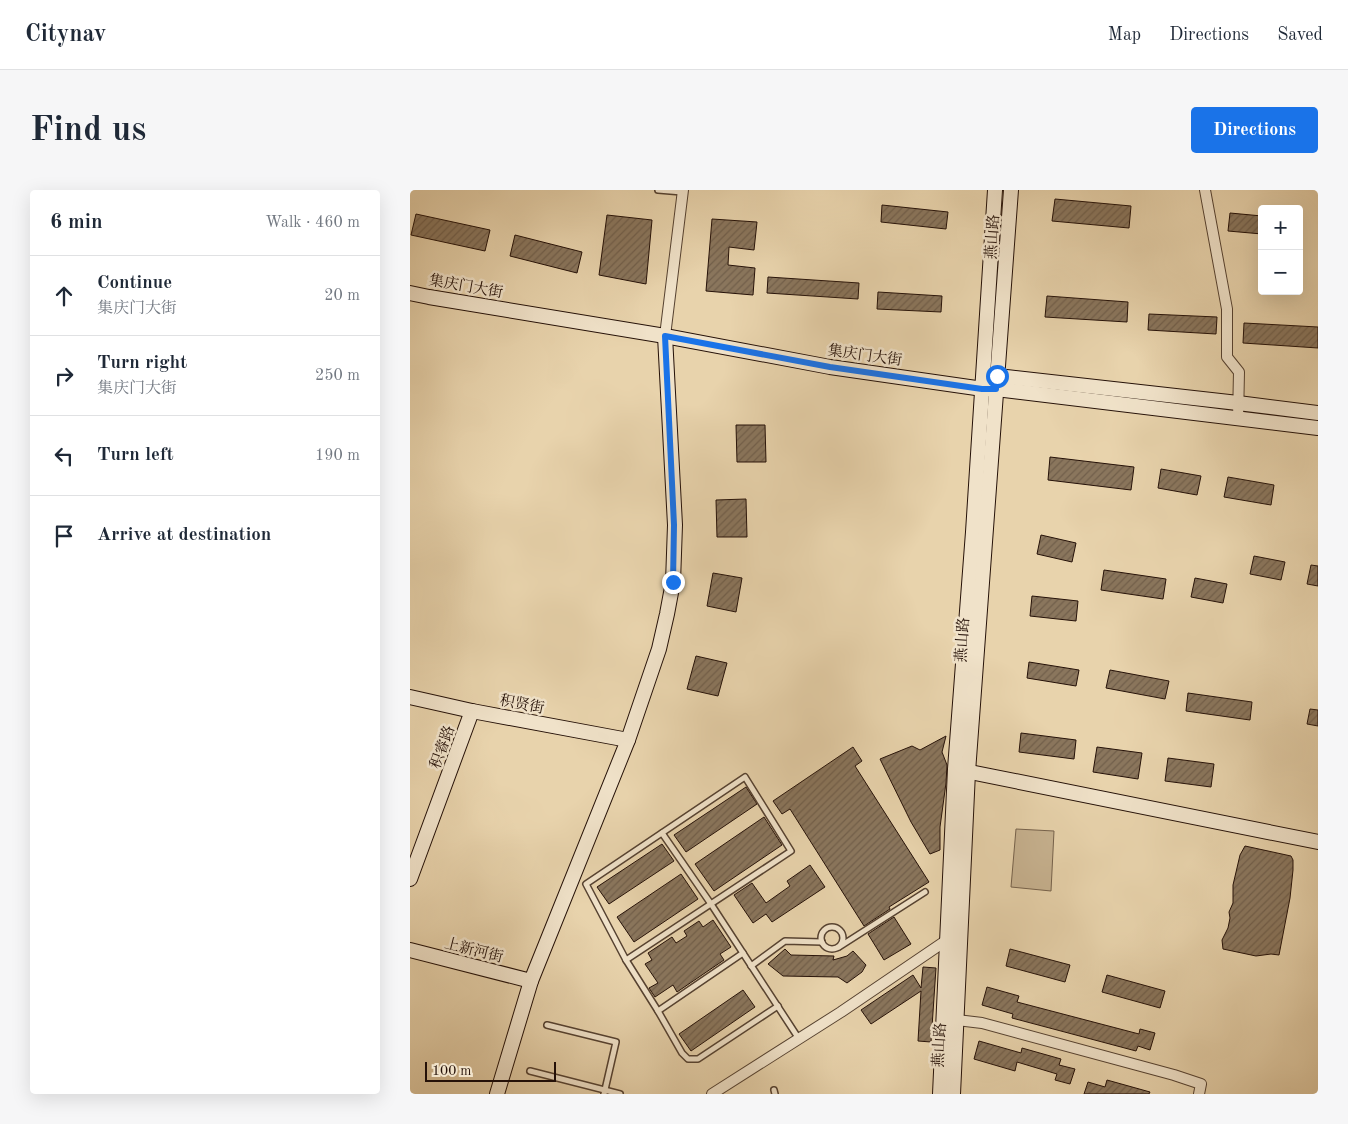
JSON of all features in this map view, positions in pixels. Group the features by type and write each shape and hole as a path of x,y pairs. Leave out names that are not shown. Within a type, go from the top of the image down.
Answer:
{"street":[{"name":"燕山路","path":"990,382 995,190"},
{"name":"燕山路","path":"940,1094 947,940 961,770 973,532 1011,190"},
{"path":"1205,190 1227,308 1227,357 1239,372 1238,419"},
{"path":"497,1094 531,981 628,740 659,649 667,614 673,582 674,525 665,336 682,191"},
{"name":"集庆门大街","path":"410,293 665,336 830,367 1238,403 1318,413"},
{"name":"集庆门大街","path":"990,382 1238,419 1318,428"},
{"name":"积贤街","path":"410,697 472,711 628,740"},
{"name":"积睿路","path":"410,878 472,711"},
{"path":"961,770 1318,842"},
{"name":"燕山路","path":"953,1094 957,1020 961,770"},
{"path":"712,1094 799,1039 947,940"},
{"name":"上新河街","path":"410,950 531,981"},
{"path":"957,1020 982,1023 1174,1075 1201,1084 1199,1094"}],"lane":[{"path":"658,190 682,191"},
{"path":"626,960 791,851 745,777 586,884 626,960 682,1053 688,1059 698,1058 778,1006"},
{"path":"662,833 799,1039"},
{"path":"839,947 843,941 843,934 834,927 824,931 821,938 824,945 829,949 839,947 925,892"},
{"path":"751,966 785,941 822,942"},
{"path":"658,1011 743,953"},
{"path":"547,1025 616,1042 604,1092"},
{"path":"530,1070 604,1092 620,1094"}],"shaded area":[{"path":"1016,829 1054,831 1051,891 1011,887"}],"building":[{"path":"1055,199 1131,206 1129,228 1052,221"},
{"path":"882,205 948,212 946,229 881,222"},
{"path":"1230,213 1258,216 1258,234 1228,231"},
{"path":"416,214 490,230 485,251 411,235"},
{"path":"607,215 652,220 646,284 599,275"},
{"path":"712,219 757,222 754,250 729,247 728,265 755,268 753,295 706,291"},
{"path":"515,235 582,252 577,273 510,256"},
{"path":"768,277 859,283 858,299 767,293"},
{"path":"878,292 942,296 941,312 877,309"},
{"path":"1047,296 1128,302 1127,322 1045,317"},
{"path":"1149,314 1217,317 1216,334 1148,330"},
{"path":"1244,323 1318,327 1318,348 1243,343"},
{"path":"736,425 765,425 766,462 737,462"},
{"path":"1050,457 1134,467 1131,490 1048,480"},
{"path":"1161,469 1201,476 1197,495 1158,488"},
{"path":"1228,477 1274,485 1271,505 1224,497"},
{"path":"746,499 747,537 717,537 716,500"},
{"path":"1041,535 1076,543 1072,562 1037,554"},
{"path":"1254,556 1285,562 1281,580 1250,574"},
{"path":"1311,565 1318,566 1318,586 1307,584"},
{"path":"1104,570 1166,579 1163,599 1101,590"},
{"path":"713,573 742,578 736,612 707,606"},
{"path":"1195,578 1227,584 1223,603 1191,597"},
{"path":"1032,596 1078,601 1076,621 1030,616"},
{"path":"696,656 727,663 718,696 687,689"},
{"path":"1029,662 1079,670 1076,686 1027,678"},
{"path":"1110,670 1169,681 1165,699 1106,688"},
{"path":"1188,693 1252,702 1250,720 1186,711"},
{"path":"1310,709 1318,710 1318,726 1307,724"},
{"path":"1021,733 1076,740 1074,759 1019,752"},
{"path":"946,736 942,752 947,765 940,827 940,850 930,854 911,822 880,759 912,746 920,750"},
{"path":"853,747 862,761 855,766 929,882 889,907 890,909 864,926 790,809 782,814 773,801"},
{"path":"1097,747 1142,753 1138,779 1093,772"},
{"path":"1168,758 1214,764 1211,787 1165,781"},
{"path":"746,787 757,804 686,852 674,835"},
{"path":"764,817 782,845 714,891 695,864"},
{"path":"662,844 674,861 609,904 597,887"},
{"path":"1245,846 1291,856 1293,860 1290,898 1279,955 1256,956 1223,949 1222,940 1228,928 1229,912 1233,903 1233,885 1240,855"},
{"path":"810,865 825,887 772,922 766,914 753,923 734,895 752,883 766,903 790,886 787,881"},
{"path":"681,874 698,899 634,942 617,917"},
{"path":"894,917 911,944 884,960 868,934"},
{"path":"713,920 731,947 720,954 724,960 677,992 673,985 655,997 649,988 658,983 645,964 652,960 648,953 672,937 676,943 687,936 684,931 699,921 703,927"},
{"path":"785,949 791,955 834,956 833,960 847,956 853,951 866,965 862,972 847,983 838,977 783,976 768,964"},
{"path":"1010,949 1070,965 1065,982 1006,966"},
{"path":"923,967 936,968 931,1042 918,1041 921,991 871,1024 861,1010 913,975 921,988"},
{"path":"1107,975 1165,991 1160,1008 1102,992"},
{"path":"987,987 1019,996 1017,1002 1139,1034 1140,1029 1155,1033 1150,1050 1138,1046 1136,1051 1012,1018 1013,1014 982,1005"},
{"path":"743,990 755,1007 691,1051 679,1034"},
{"path":"979,1041 1021,1053 1022,1048 1061,1059 1059,1065 1075,1069 1070,1084 1055,1080 1057,1074 1017,1062 1015,1071 974,1059"},
{"path":"1107,1080 1150,1092 1149,1094 1084,1094 1088,1082 1105,1087"}],"route":[{"path":"673,582 674,525 665,336 830,367 982,389 996,389 997,376"}]}
